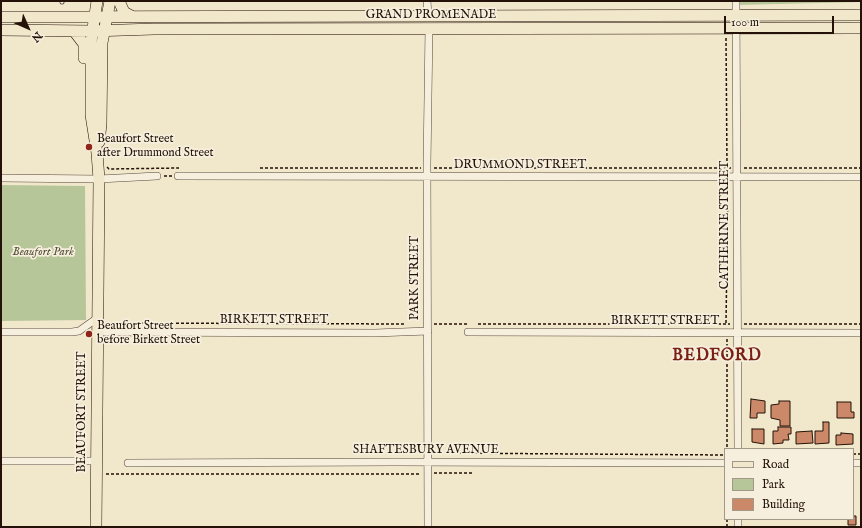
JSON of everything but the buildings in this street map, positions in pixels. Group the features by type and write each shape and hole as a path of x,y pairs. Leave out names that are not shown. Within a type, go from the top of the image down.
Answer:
{"main road":[{"name":"BEAUFORT STREET","path":"96,527 96,332 101,321 99,180 92,115 92,32 97,1"},
{"name":"BEAUFORT STREET","path":"97,152 101,124 102,43 110,1"},
{"path":"119,1 124,12 133,17"},
{"name":"GRAND PROMENADE","path":"1,17 861,15"},
{"name":"GRAND PROMENADE","path":"1,30 74,30 92,32 154,29 861,28"},
{"path":"74,30 84,44 86,104 92,115"}],"street":[{"path":"427,1 428,15"},
{"name":"CATHERINE STREET","path":"736,1 738,448"},
{"name":"PARK STREET","path":"428,527 431,473 427,177 429,28"},
{"path":"1,178 99,180 157,176"},
{"name":"DRUMMOND STREET","path":"178,176 861,177"},
{"path":"1,332 79,331 101,321"},
{"name":"BIRKETT STREET","path":"96,332 375,333 428,327"},
{"name":"BIRKETT STREET","path":"468,332 861,333"},
{"path":"1,461 97,461"},
{"name":"SHAFTESBURY AVENUE","path":"128,463 724,463"}],"path":[{"path":"726,38 727,448"},
{"path":"106,165 109,168 180,168"},
{"path":"260,168 861,168"},
{"path":"157,176 178,176"},
{"path":"101,321 405,324"},
{"path":"428,327 469,324"},
{"path":"475,324 861,324"},
{"path":"431,473 430,462 432,453 724,455"},
{"path":"106,474 472,473"}],"green space":[{"path":"736,1 861,1 861,2 736,5"},
{"name":"Beaufort Park","path":"1,185 85,186 86,320 1,321"}],"place":[{"name":"Beaufort Street after Drummond Street","path":"89,147"},
{"name":"Beaufort Street before Birkett Street","path":"89,334"}],"district":[{"name":"BEDFORD","path":"717,357"}]}
